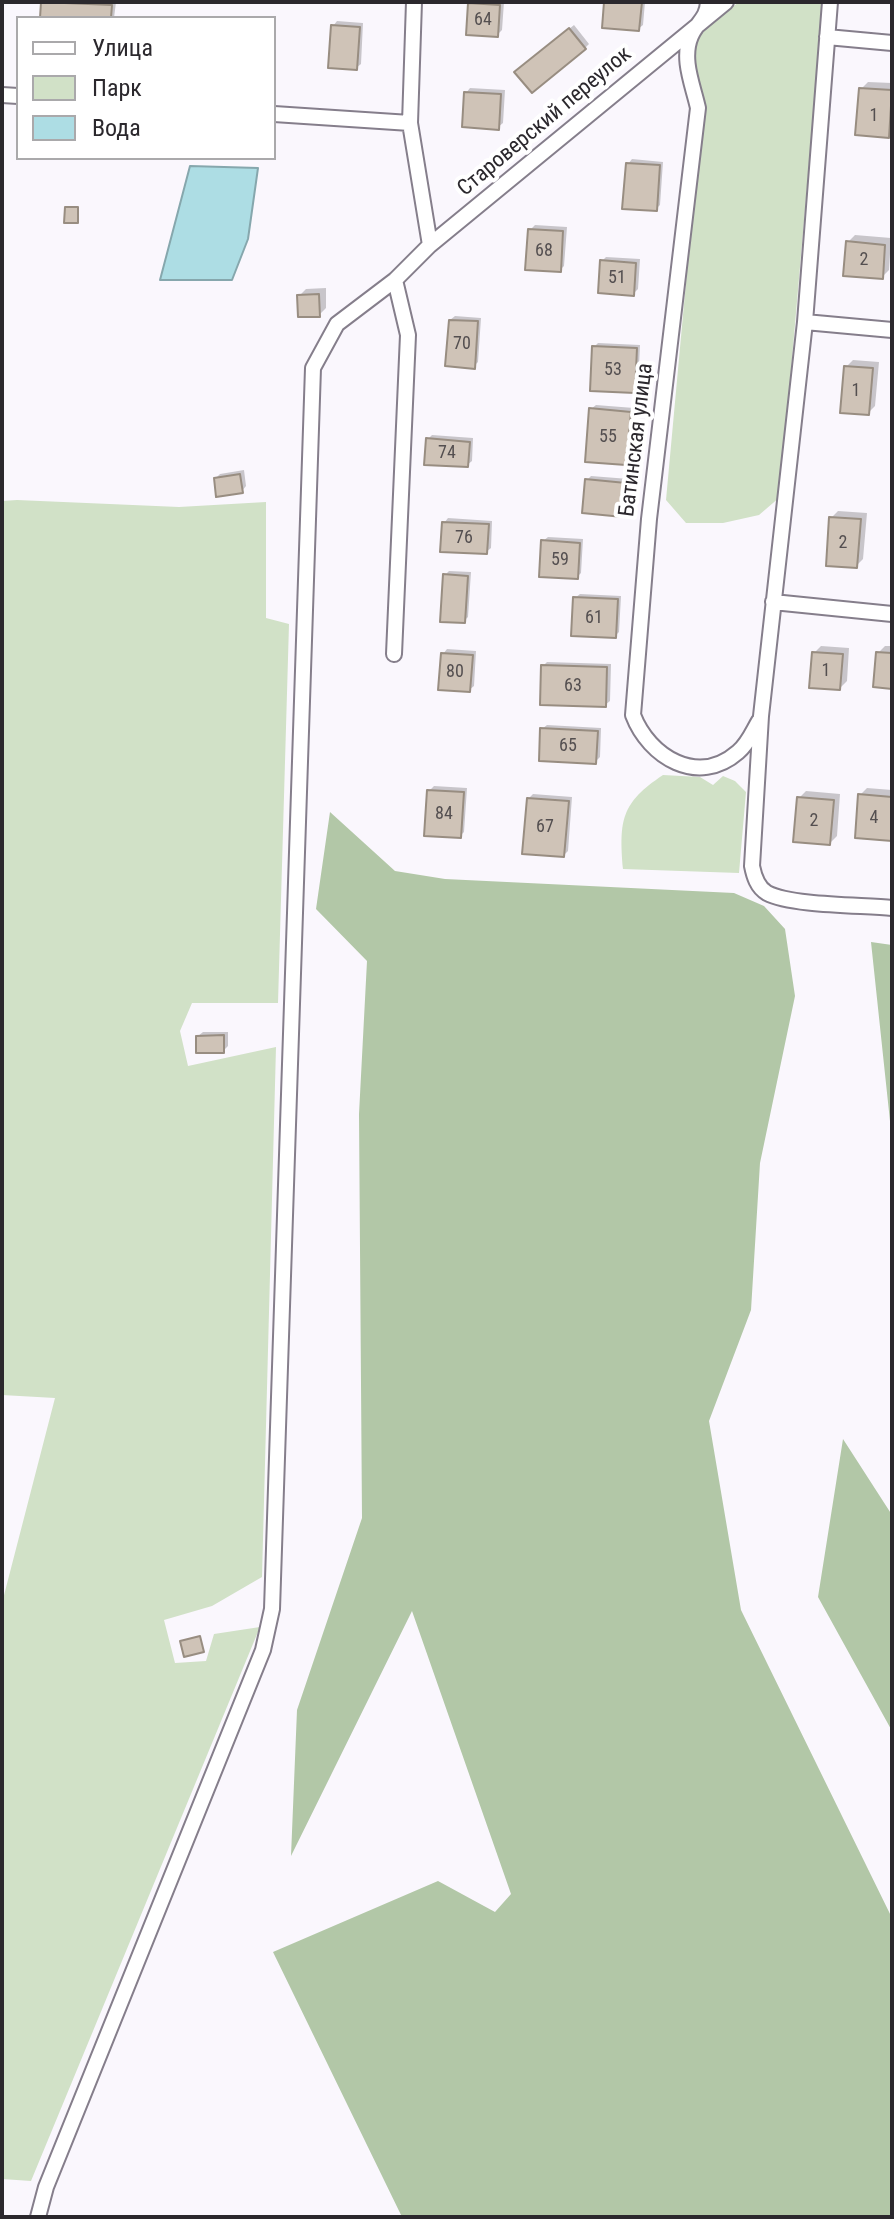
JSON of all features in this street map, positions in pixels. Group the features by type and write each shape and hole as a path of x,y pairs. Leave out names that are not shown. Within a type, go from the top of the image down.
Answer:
{"street":[{"path":"414,2 410,123 430,245"},
{"name":"Староверский переулок","path":"38,2217 46,2187 263,1650 272,1609 313,368 337,324 395,280 430,245 708,9 726,2"},
{"name":"Батинская улица","path":"830,2 805,322 761,716 752,866 755,879 765,892 791,899 892,908"},
{"name":"Батинская улица","path":"708,9 691,35 686,58 698,108 649,519 633,715 652,749 668,760 706,767 724,762 740,751 761,716"},
{"path":"827,37 892,43"},
{"path":"276,114 410,123"},
{"path":"394,654 408,335 395,280"},
{"path":"805,322 892,330"},
{"path":"773,602 892,614"}],"green space":[{"path":"739,2 823,2 780,497 759,515 723,523 686,523 666,500 702,108 694,54 700,32"},
{"path":"2,501 179,507 266,502 266,618 289,624 278,1003 192,1003 180,1031 188,1066 276,1047 262,1577 212,1606 164,1620 175,1663 206,1661 214,1634 260,1627 31,2181 2,2179 2,1603 55,1398 2,1395"},
{"path":"663,775 700,777 713,785 723,776 735,781 746,792 739,873 623,869 622,838 626,814 638,795"},
{"path":"330,812 395,871 445,879 734,893 764,906 785,929 795,996 760,1163 751,1310 709,1421 741,1610 892,1918 892,2217 402,2217 273,1952 438,1881 495,1912 511,1894 412,1611 291,1856 297,1710 362,1518 359,1114 367,961 316,909"},
{"path":"871,942 892,945 892,1140"},
{"path":"843,1439 892,1515 892,1731 818,1597"}],"water":[{"path":"190,166 258,168 248,239 232,280 160,280"}],"building":[{"path":"41,2 112,5 111,16 40,16"},
{"path":"604,2 642,2 639,31 602,28"},
{"path":"468,3 500,5 498,37 466,35"},
{"path":"331,25 360,27 357,70 328,68"},
{"path":"569,28 586,49 532,93 514,72"},
{"path":"859,88 892,90 889,138 855,135"},
{"path":"464,92 501,94 499,130 462,127"},
{"path":"626,163 660,165 657,211 622,209"},
{"path":"65,207 78,207 78,223 64,223"},
{"path":"528,229 563,231 561,272 525,270"},
{"path":"846,241 885,245 883,279 843,276"},
{"path":"600,260 636,263 634,296 598,293"},
{"path":"319,294 320,317 298,317 297,295"},
{"path":"449,320 478,321 475,369 445,366"},
{"path":"592,346 637,348 635,393 590,391"},
{"path":"844,366 873,368 869,415 840,413"},
{"path":"589,408 631,412 626,465 585,462"},
{"path":"426,438 470,442 468,467 424,465"},
{"path":"240,474 243,493 216,497 214,478"},
{"path":"585,479 626,483 623,517 582,513"},
{"path":"829,517 861,519 857,568 826,566"},
{"path":"442,522 489,524 487,554 440,552"},
{"path":"541,540 580,543 578,579 539,577"},
{"path":"443,574 468,576 465,623 440,622"},
{"path":"573,597 618,599 616,638 571,636"},
{"path":"812,652 843,654 840,690 809,688"},
{"path":"876,652 892,653 892,689 873,687"},
{"path":"441,653 473,655 470,692 438,690"},
{"path":"541,665 607,667 606,707 540,705"},
{"path":"540,728 598,731 596,764 539,761"},
{"path":"427,790 464,792 461,838 424,836"},
{"path":"858,794 892,797 892,841 855,838"},
{"path":"797,797 834,800 830,845 793,842"},
{"path":"527,798 569,801 564,857 522,854"},
{"path":"224,1035 224,1053 196,1053 196,1036"},
{"path":"200,1636 204,1652 184,1657 180,1641"}]}
